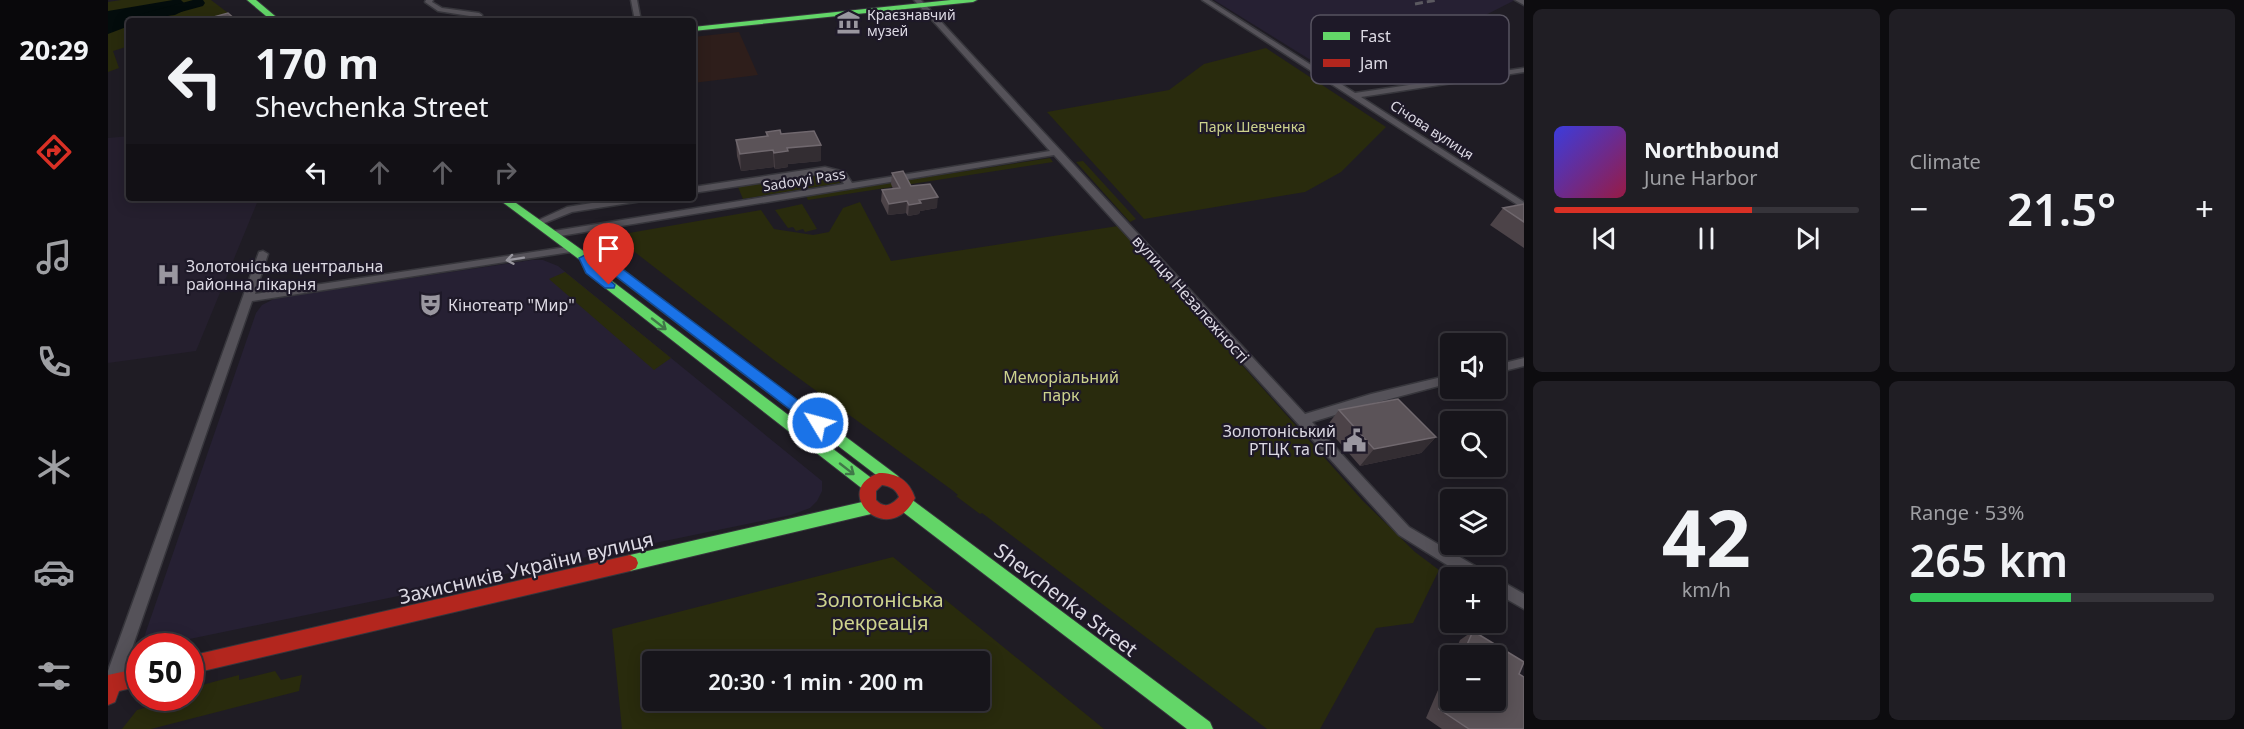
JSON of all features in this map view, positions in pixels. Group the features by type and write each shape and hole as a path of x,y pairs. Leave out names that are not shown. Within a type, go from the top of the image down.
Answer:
{"main road":[{"path":"251,0 273,18"},
{"path":"696,29 919,3 973,0"},
{"path":"506,201 585,258 604,262 899,483 906,493 905,504 902,508 890,513 883,513 871,507 865,496 869,485 879,479 893,480"},
{"path":"585,258 590,270 869,485"},
{"name":"Shevchenka Street","path":"905,504 1203,729"},
{"name":"Захисників України вулиця","path":"204,662 871,507"},
{"path":"110,687 126,682"}],"street":[{"path":"430,0 428,2 440,10 479,15 479,18"},
{"path":"634,0 637,18"},
{"name":"Січова вулиця","path":"1205,0 1311,69"},
{"path":"1518,0 1524,3"},
{"name":"вулиця Незалежності","path":"919,3 1404,531 1464,567"},
{"path":"1509,72 1524,70"},
{"name":"Січова вулиця","path":"1334,84 1524,206"},
{"path":"1353,96 1432,84"},
{"name":"Sadovyi Pass","path":"554,234 1058,152"},
{"path":"696,190 825,170 842,174 850,186"},
{"path":"537,223 570,209 622,201"},
{"path":"249,298 573,249"},
{"path":"110,687 263,254"},
{"path":"1506,366 1524,362"},
{"path":"1301,420 1440,382"},
{"path":"1506,591 1524,602"}],"shaded area":[{"path":"173,0 181,0 189,8 175,15 126,18 126,27 108,34 108,11"},
{"path":"1214,0 1515,0 1486,15 1311,15 1311,59"},
{"path":"739,32 758,75 696,83 696,37"},
{"name":"Золотоніська центральна районна лікарня","path":"126,136 126,201 258,201 196,351 108,363 108,138"},
{"path":"543,260 558,266 822,481 822,491 810,508 791,515 204,636 204,633 145,633 256,313 262,305 276,298"}],"green space":[{"path":"211,0 232,16 226,18 126,18 126,47 113,51 119,68 108,72 108,2"},
{"name":"Парк Шевченка","path":"1266,48 1311,78 1311,84 1321,84 1386,127 1341,172 1305,192 1144,219 1047,112 1169,90 1204,64"},
{"path":"1050,158 1053,162 808,200 806,196"},
{"path":"1083,161 1136,219 1130,222 1076,162"},
{"path":"823,174 835,175 840,183 743,199 738,187"},
{"name":"Меморіальний парк","path":"860,202 891,261 1118,226 1363,501 1415,552 1439,570 1413,623 1376,628 1320,729 1267,729 982,513 980,514 956,496 958,495 952,490 774,360 627,246 629,233 761,210 774,229 813,235 829,232 843,208"},
{"path":"802,204 817,229 805,232 803,229 796,231 793,227 788,228 775,210"},
{"path":"565,272 671,358 654,370 549,279"},
{"name":"Золотоніська рекреація","path":"893,557 1104,729 622,729 612,629"},
{"path":"275,671 281,680 302,675 299,691 151,729 122,729 136,711 204,711 204,684 239,675 239,680"}],"building":[{"path":"228,13 234,18 210,18"},
{"path":"780,130 781,134 814,131 821,145 787,148 788,151 774,153 773,150 740,154 736,140 768,136 766,132"},
{"path":"903,171 911,186 930,184 938,197 919,200 921,203 909,205 907,201 889,204 882,190 900,188 892,173"},
{"path":"1524,204 1524,222 1503,208"},
{"path":"1398,399 1436,437 1374,449 1339,410"},
{"path":"1472,633 1476,633 1496,645 1467,645"},
{"path":"1506,651 1524,662 1519,674 1524,677 1524,729 1469,729 1442,711 1506,711"}],"waterway":[{"path":"142,18 198,3"}],"railway":[{"path":"1415,4 1437,0"}],"traffic: fast":[{"path":"251,0 273,18"},
{"path":"696,29 973,0"},
{"path":"506,201 585,258 605,262 893,480"},
{"path":"585,258 590,270 869,485"},
{"path":"905,504 1203,729"},
{"path":"630,563 871,507"}],"traffic: jam":[{"path":"879,479 901,485 907,498 899,508 890,512 882,512 874,509 869,503 867,496 870,487 879,479"},
{"path":"204,662 630,563"},
{"path":"108,695 112,683 126,680"}],"place":[{"name":"Краєзнавчий музей","path":"849,23"},
{"name":"Золотоніська центральна районна лікарня","path":"168,275"},
{"name":"Кінотеатр \"Мир\"","path":"430,305"},
{"name":"Золотоніський РТЦК та СП","path":"1354,440"}],"route":[{"path":"609,285 590,270 585,258 604,262 818,423"}]}
